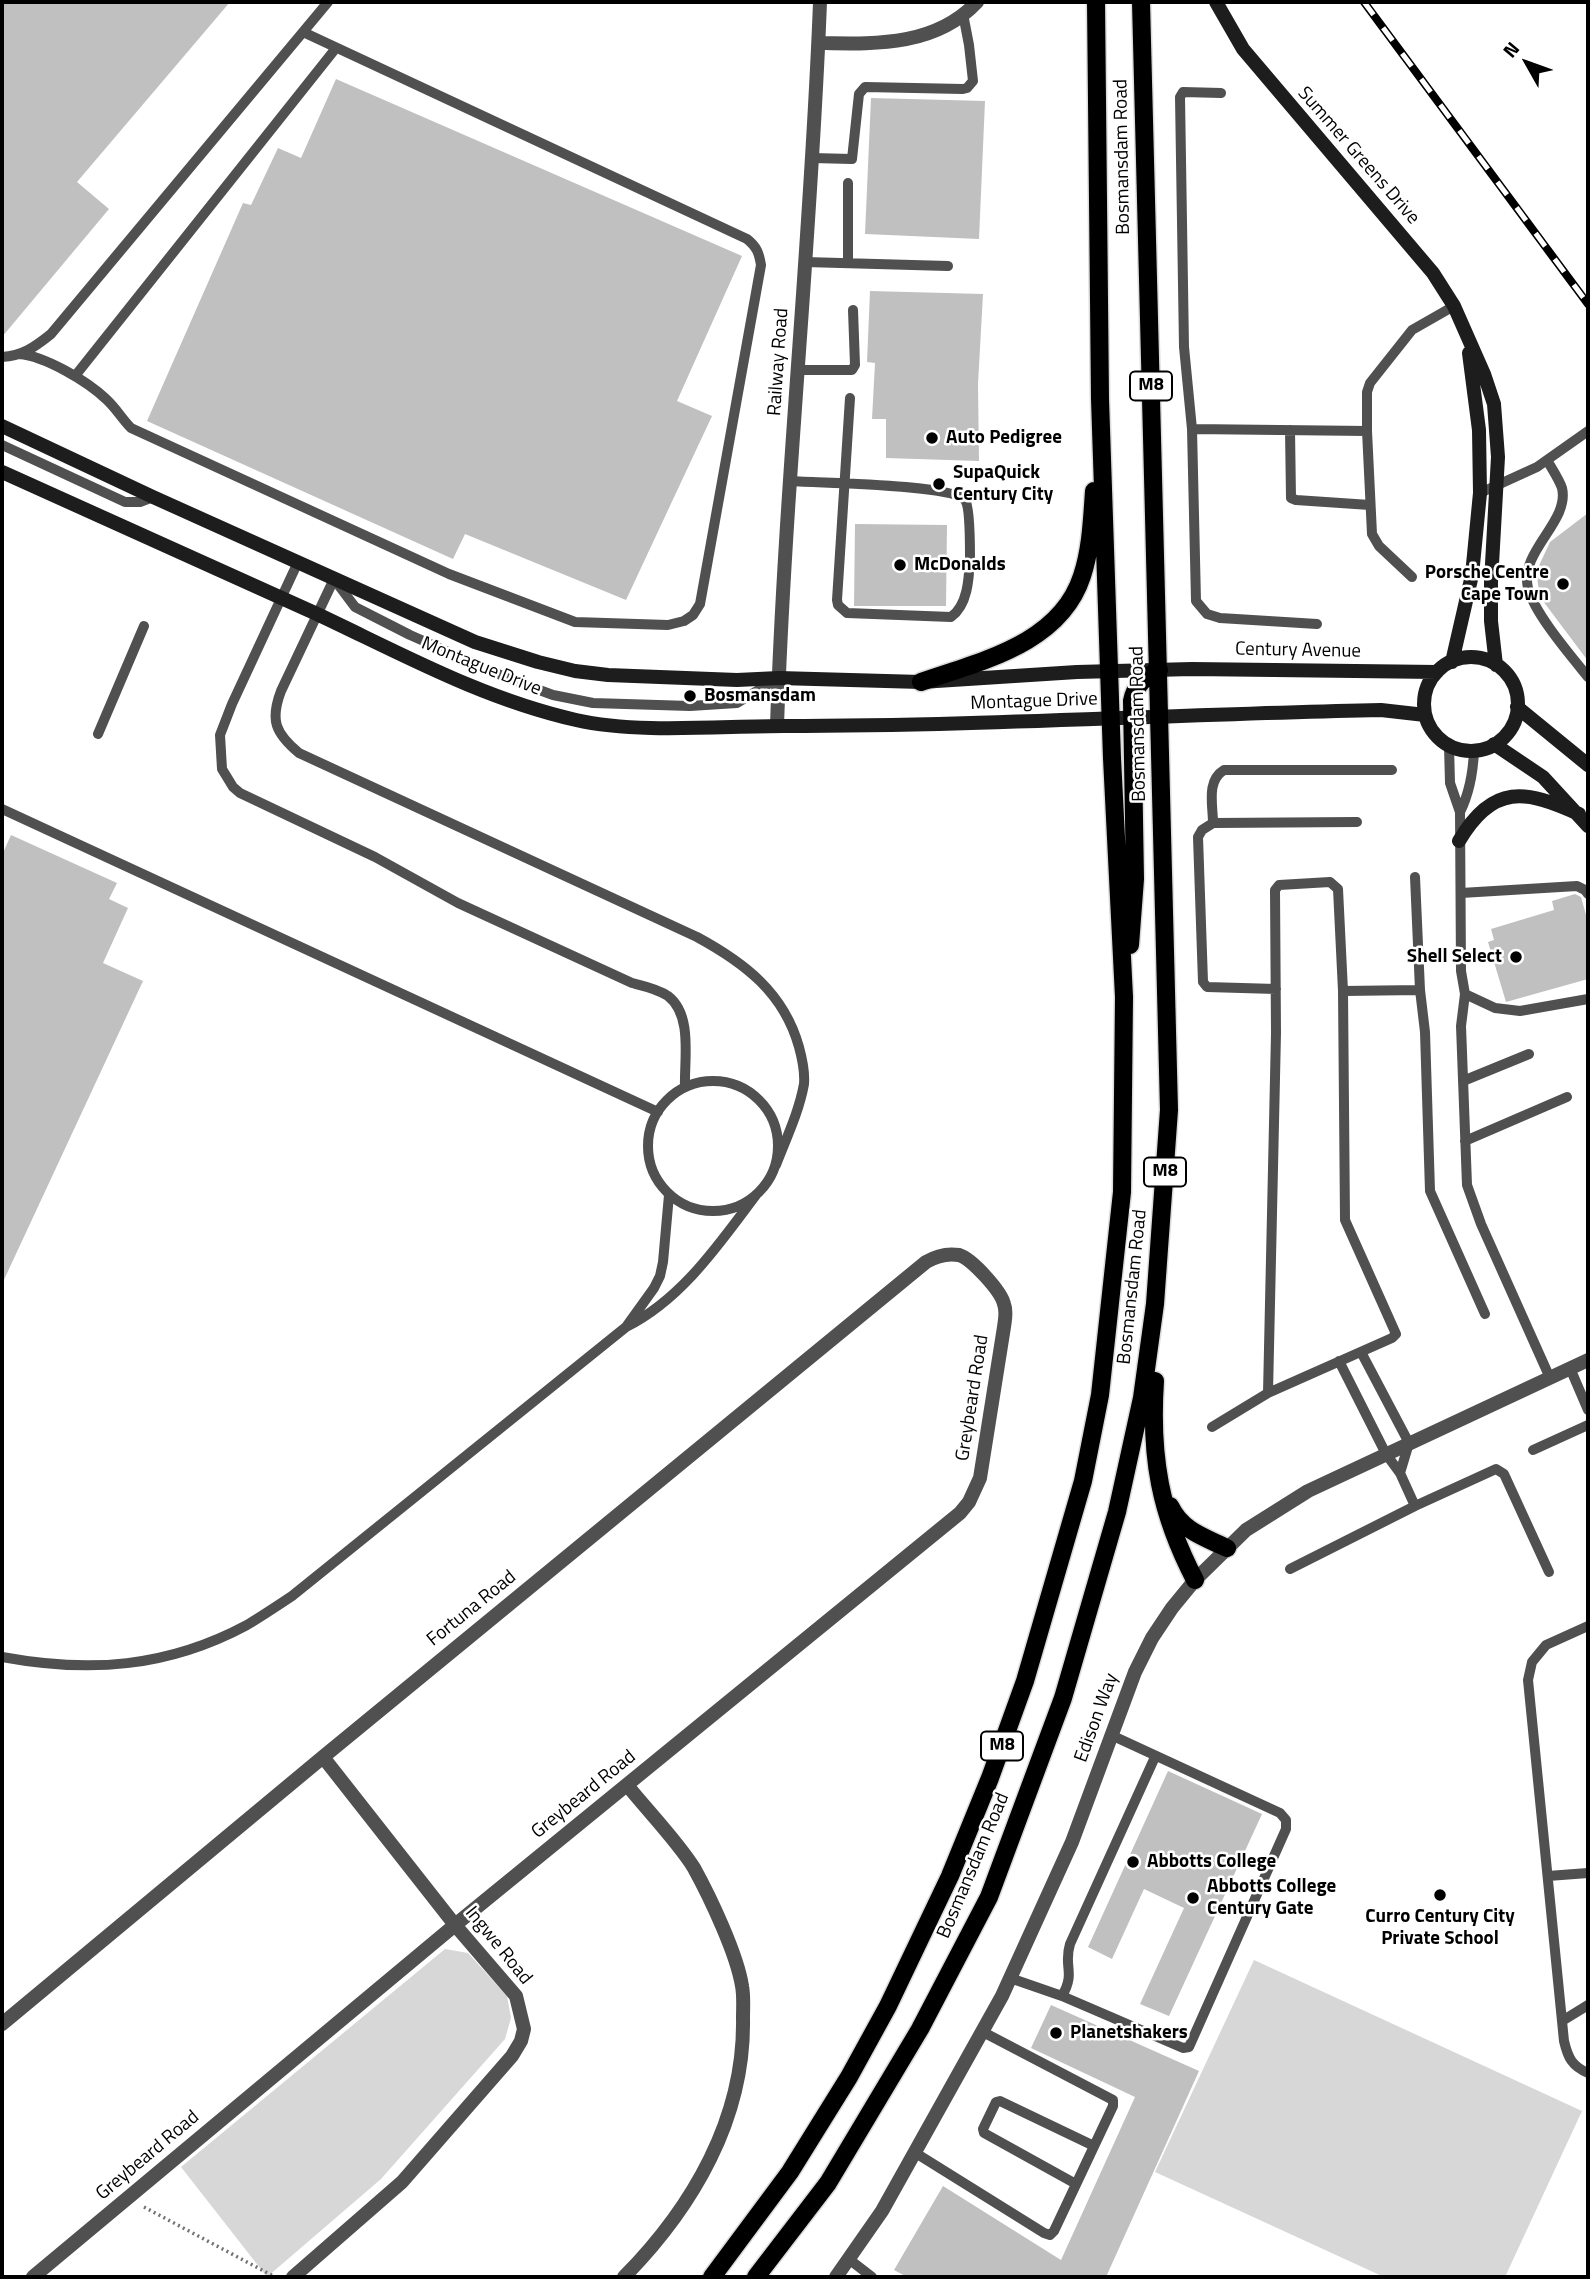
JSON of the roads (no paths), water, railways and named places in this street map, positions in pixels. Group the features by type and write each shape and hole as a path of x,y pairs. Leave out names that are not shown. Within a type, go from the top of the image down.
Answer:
{"main road":[{"name":"Bosmansdam Road","path":"712,2277 790,2172 849,2077 888,2006 950,1876 990,1778 1025,1681 1083,1481 1100,1395 1122,1192 1124,997 1100,399 1096,2"},
{"name":"Bosmansdam Road","path":"756,2277 835,2172 920,2029 989,1896 1063,1698 1117,1513 1142,1398 1155,1304 1169,1110 1141,2"},
{"name":"Summer Greens Drive","path":"1216,2 1243,49 1433,273 1454,306 1484,374 1494,404 1498,457 1491,582 1492,642 1496,665"},
{"name":"Summer Greens Drive","path":"1452,662 1472,575 1480,493 1479,430 1467,338"},
{"path":"921,682 1023,643 1051,624 1073,597 1082,577 1090,540 1100,399"},
{"name":"Montague Drive","path":"2,426 475,642 575,671 724,680 779,678 921,682 1110,671"},
{"name":"Montague Drive","path":"2,472 499,699 581,722 637,727 777,726 1160,716"},
{"path":"1464,658 1479,658 1496,665 1512,683 1517,707 1510,729 1494,744 1474,751 1461,750 1449,746 1433,733 1425,715 1425,695 1437,672 1452,662 1464,658"},
{"path":"1124,997 1135,888 1132,701 1138,686 1146,677 1159,670"},
{"name":"Century Avenue","path":"1110,671 1437,672"},
{"path":"1517,707 1588,765"},
{"path":"1160,716 1381,710 1425,715"},
{"path":"1494,744 1543,778 1584,820"},
{"path":"1459,841 1479,814 1494,803 1514,796 1545,799 1584,820"},
{"path":"1155,1304 1157,1350 1153,1417 1160,1483 1170,1526 1195,1580"},
{"path":"1160,1483 1174,1515 1184,1525 1195,1534 1227,1548"}],"street":[{"name":"Railway Road","path":"777,726 820,2"},
{"path":"819,43 883,44 905,41 937,30 963,14 976,2"},
{"name":"Fortuna Road","path":"2,2024 926,1262 946,1254 961,1256 976,1267"},
{"name":"Greybeard Road","path":"33,2277 455,1925 960,1513 969,1502 980,1478 1006,1313 1004,1301 976,1267"},
{"name":"Edison Way","path":"836,2277 882,2211 983,2032 1072,1842 1135,1672 1172,1608 1195,1580 1247,1530 1308,1491 1588,1360"},
{"name":"Ingwe Road","path":"293,2277 402,2182 512,2056 521,2041 524,2029 516,1996 455,1925 323,1757"},
{"path":"624,2277 677,2214 716,2150 736,2096 743,2036 742,1986 724,1929 693,1867 627,1785"}],"lane":[{"path":"2,357 34,348 51,334 328,2"},
{"path":"812,158 852,159 859,94 865,87 962,89 971,85 970,45 963,14"},
{"path":"19,354 32,356 75,376 109,402 131,428 462,579 575,622 668,625 684,621 693,615 700,604 761,265 760,253 747,239 303,32"},
{"path":"75,376 337,48"},
{"path":"1221,93 1183,92 1180,97 1184,347 1192,429 1196,601 1206,614 1220,618 1317,624"},
{"path":"848,183 848,263"},
{"path":"805,262 948,265"},
{"path":"1412,577 1376,542 1372,534 1367,392 1380,367 1412,330 1454,306"},
{"path":"797,370 852,370 855,365 853,310"},
{"path":"790,481 844,484 946,491 965,500 970,559 965,601 958,612 951,617 847,613 837,600 844,484 850,398"},
{"path":"1192,429 1367,431"},
{"path":"1290,430 1291,498 1370,505"},
{"path":"1480,493 1547,460 1588,430"},
{"path":"2,445 125,502 141,502 153,497"},
{"path":"1547,460 1562,486 1562,500 1528,566 1528,588 1559,642 1588,677"},
{"path":"298,562 220,734 222,769 233,787 240,793 375,857 458,903 670,998 685,1023 685,1087"},
{"path":"2,1657 33,1663 89,1667 138,1663 191,1649 246,1625 292,1596 626,1327 643,1319 678,1290 768,1182 797,1109 804,1082 802,1057 795,1032 785,1010 770,989 748,968 697,937 299,753 288,744 275,724 275,705 334,579 355,607 486,669 553,695 593,703 737,703 779,678"},
{"path":"98,734 144,626"},
{"path":"1449,746 1450,783 1460,812"},
{"path":"1474,751 1471,783 1460,812 1459,841 1461,971 1465,994 1461,1026 1465,1175 1471,1197 1550,1378"},
{"path":"1213,823 1212,785 1216,776 1224,770 1392,770"},
{"path":"2,809 658,1112"},
{"path":"1276,989 1207,987 1203,984 1198,836 1213,823 1357,822"},
{"path":"1415,877 1430,1191 1485,1314"},
{"path":"1212,1427 1268,1393 1392,1338 1396,1332 1345,1220 1343,991 1338,889 1331,882 1276,887 1274,1185 1268,1393"},
{"path":"1461,893 1577,886 1588,894"},
{"path":"1343,991 1420,990"},
{"path":"1465,994 1495,1008 1520,1011 1588,999"},
{"path":"1463,1081 1529,1054"},
{"path":"756,1195 741,1205 722,1211 703,1211 668,1195 649,1162 647,1143 651,1124 658,1112 671,1096 685,1087 705,1081 727,1082 747,1090 763,1104 774,1122 778,1143 776,1165"},
{"path":"1465,1141 1567,1097"},
{"path":"626,1327 660,1276 668,1195"},
{"path":"1361,1352 1409,1444 1400,1473"},
{"path":"1339,1361 1415,1506"},
{"path":"1570,1368 1588,1410"},
{"path":"1534,1450 1588,1425"},
{"path":"1290,1569 1493,1469 1504,1474 1549,1572"},
{"path":"1588,1626 1546,1645 1532,1662 1528,1679 1562,2021 1568,2058 1577,2068 1588,2073"},
{"path":"1010,1978 1062,1996 1183,2048 1189,2048 1286,1829 1286,1820 1280,1813 1111,1735"},
{"path":"1062,1996 1070,1979 1067,1955 1070,1944 1155,1757"},
{"path":"1548,1875 1588,1873"},
{"path":"1562,2021 1588,2005"},
{"path":"914,2152 1050,2235 1054,2231 1113,2106 1113,2099 983,2032"},
{"path":"1076,2184 984,2133 996,2102 1000,2101 1094,2146"},
{"path":"850,2260 872,2277"}],"railway":[{"path":"1364,2 1588,304"}],"place":[{"name":"Auto Pedigree","path":"932,438"},
{"name":"SupaQuick Century City","path":"939,484"},
{"name":"McDonalds","path":"900,565"},
{"name":"Porsche Centre Cape Town","path":"1563,584"},
{"name":"Bosmansdam","path":"690,696"},
{"name":"Shell Select","path":"1516,957"},
{"name":"Abbotts College","path":"1133,1862"},
{"name":"Curro Century City Private School","path":"1440,1895"},
{"name":"Abbotts College Century Gate","path":"1193,1898"},
{"name":"Planetshakers","path":"1056,2033"}]}
